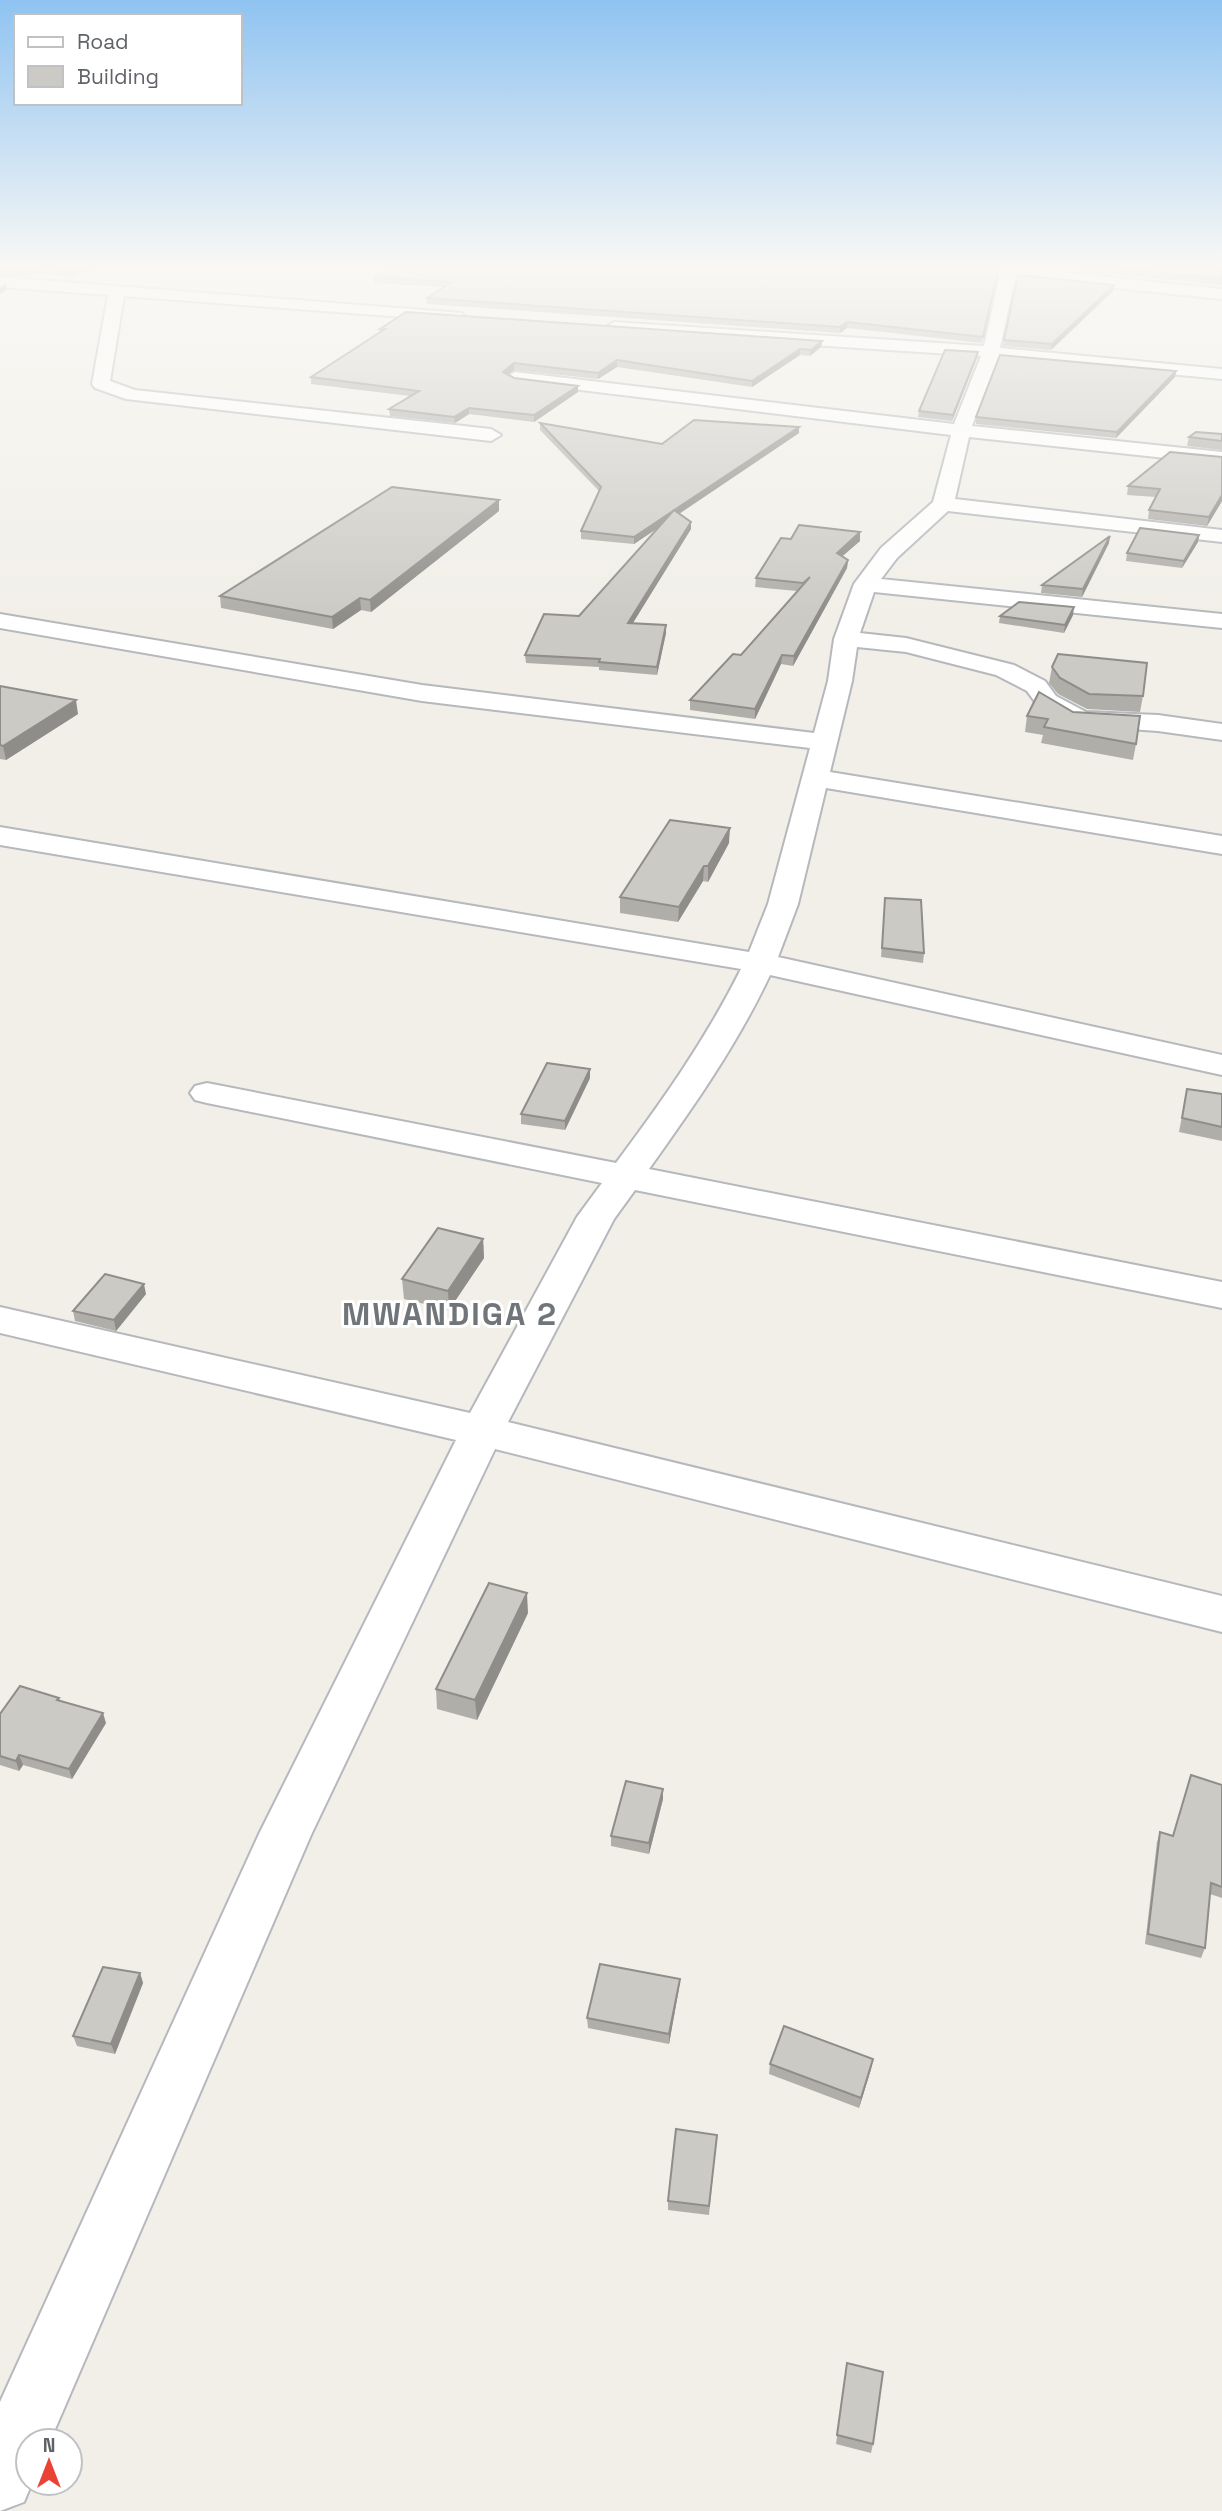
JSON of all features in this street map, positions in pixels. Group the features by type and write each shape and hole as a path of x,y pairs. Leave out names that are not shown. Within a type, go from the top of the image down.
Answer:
{"street":[{"path":"101,383 132,395 491,435"},
{"path":"566,383 964,431 1222,458"},
{"path":"0,2478 285,1834 482,1431 596,1217 693,1083 734,1016 760,963 783,904 840,681 846,639 865,584 889,553 943,505 964,431 965,417 979,383"},
{"path":"943,505 1222,536"},
{"path":"865,584 1222,621"},
{"path":"0,621 820,760 1222,845"},
{"path":"846,639 906,645 1005,670 1035,686 1047,701 1080,720 1158,723 1222,732"},
{"path":"0,836 760,963 1222,1065"},
{"path":"207,1093 1222,1295"},
{"path":"0,1320 482,1431 1222,1614"}],"building":[{"path":"359,383 555,383 578,386 534,415 469,408 454,417 389,409 419,391"},
{"path":"931,383 966,383 953,415 919,411"},
{"path":"989,383 1164,383 1117,432 976,417"},
{"path":"694,420 799,427 634,537 581,531 601,487 540,423 662,444"},
{"path":"1196,432 1222,434 1222,441 1189,437"},
{"path":"1170,452 1222,457 1222,495 1209,517 1149,510 1160,489 1128,486"},
{"path":"392,487 499,500 370,600 360,598 332,617 220,596"},
{"path":"674,510 691,522 628,623 666,625 657,667 599,662 600,659 525,655 544,614 579,616"},
{"path":"799,525 860,532 837,553 848,560 794,656 782,655 755,709 690,700 733,654 741,655 810,577 803,583 756,578 781,538 791,539"},
{"path":"1140,528 1199,535 1184,561 1127,553"},
{"path":"1110,536 1083,589 1042,585"},
{"path":"1019,602 1074,607 1065,625 1000,616"},
{"path":"1058,654 1147,663 1143,696 1089,694 1060,678 1052,667"},
{"path":"0,686 76,700 3,746 0,745"},
{"path":"1039,692 1073,712 1140,716 1136,744 1044,727 1048,719 1027,716"},
{"path":"670,820 730,828 708,866 704,866 679,907 620,897"},
{"path":"885,898 921,900 924,953 882,948"},
{"path":"547,1063 590,1069 565,1121 521,1114"},
{"path":"1187,1089 1222,1094 1222,1127 1182,1118"},
{"path":"438,1228 483,1239 448,1291 402,1279"},
{"path":"105,1274 144,1284 114,1320 73,1311"},
{"path":"489,1583 527,1593 475,1700 436,1689"},
{"path":"20,1686 103,1713 69,1769 19,1755 16,1761 0,1756 0,1714"},
{"path":"1191,1775 1222,1785 1222,1887 1211,1883 1205,1948 1148,1934 1160,1832 1173,1836"},
{"path":"626,1781 663,1789 649,1843 611,1836"},
{"path":"600,1964 680,1979 669,2034 587,2018"},
{"path":"103,1967 140,1973 111,2044 73,2036"},
{"path":"784,2026 873,2059 861,2098 770,2064"},
{"path":"676,2129 717,2135 709,2206 668,2201"},
{"path":"847,2363 883,2372 873,2444 837,2435"}],"district":[{"name":"MWANDIGA 2","path":"450,1314"}]}
